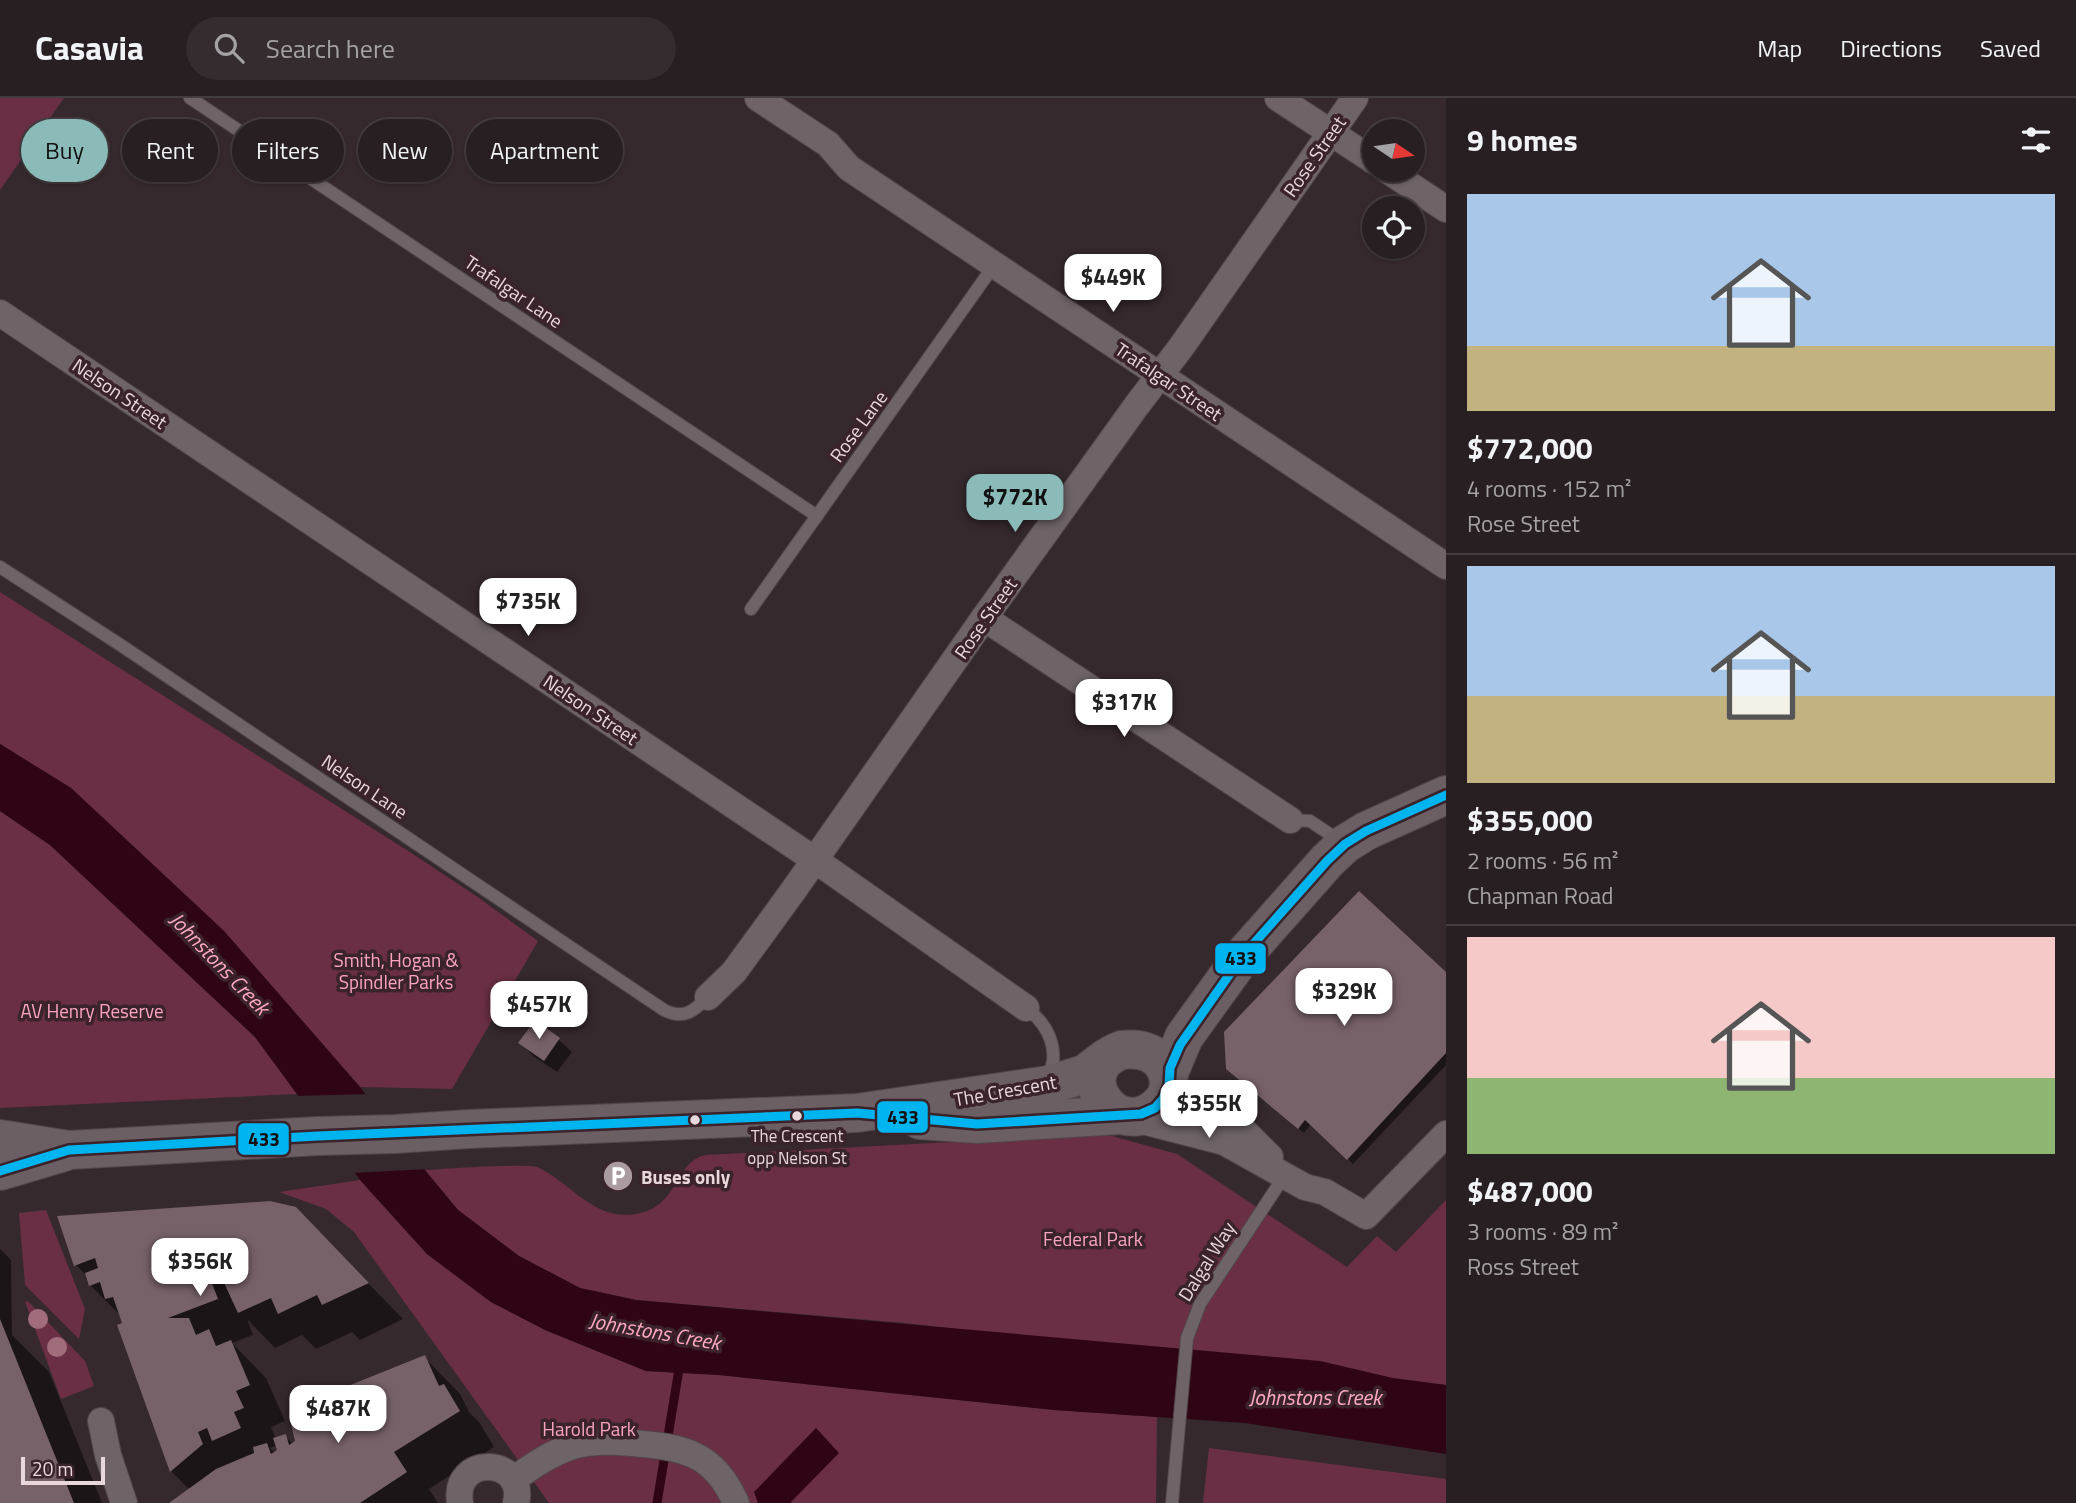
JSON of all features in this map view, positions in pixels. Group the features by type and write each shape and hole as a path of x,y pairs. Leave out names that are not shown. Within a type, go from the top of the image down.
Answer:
{"main road":[{"name":"The Crescent","path":"1168,1077 1184,1037 1241,958 1311,878 1345,844 1366,831 1446,795"},
{"name":"The Crescent","path":"0,1139 69,1150 318,1136 395,1135 468,1129 857,1113 1033,1088 1085,1074 1124,1044 1168,1020 1241,958"},
{"path":"1122,1050 1147,1052 1160,1060 1168,1077 1168,1090 1160,1103 1141,1114 1122,1116 1106,1105 1098,1090 1098,1071 1108,1057 1122,1050"},
{"name":"The Crescent","path":"857,1113 977,1124 1122,1116"},
{"name":"The Crescent","path":"0,1171 69,1150"}],"street":[{"name":"Trafalgar Street","path":"758,98 828,144 849,168 1446,566"},
{"path":"1278,98 1362,153"},
{"name":"Rose Street","path":"708,997 734,972 815,860 984,618 1190,335 1355,98"},
{"path":"1405,182 1446,209"},
{"name":"Nelson Street","path":"0,313 815,860 1026,1008"},
{"path":"984,618 1290,820"},
{"path":"1168,1077 1191,1106 1250,1135 1285,1174"},
{"path":"1122,1116 1218,1140 1306,1187 1325,1192 1366,1216 1446,1134"},
{"path":"101,1421 108,1455 124,1503"},
{"path":"457,1502 462,1481 470,1472 481,1467 499,1468 514,1492 547,1457 576,1445 612,1441 652,1444 693,1453 715,1469 736,1503"}],"lane":[{"name":"Trafalgar Lane","path":"190,98 817,516"},
{"name":"Rose Lane","path":"751,609 995,264"},
{"name":"Nelson Lane","path":"0,567 664,1010 678,1015 689,1014 708,997"},
{"path":"1290,820 1310,821 1345,844"},
{"name":"Nelson Street","path":"1026,1008 1036,1016 1049,1034 1054,1056 1048,1077 1043,1084 1033,1088"},
{"name":"Dalgal Way","path":"1172,1503 1187,1338 1200,1304 1285,1174"}],"green space":[{"path":"0,98 64,98 49,119 21,119 21,160 0,190"},
{"name":"Smith, Hogan & Spindler Parks","path":"0,592 416,856 538,941 452,1089 360,1087 224,931 71,788 0,744"},
{"name":"AV Henry Reserve","path":"0,811 50,845 255,1037 297,1094 0,1108"},
{"name":"Federal Park","path":"1082,1135 1112,1136 1177,1154 1347,1267 1377,1236 1396,1252 1446,1200 1446,1385 905,1323 636,1300 580,1288 519,1256 458,1210 425,1170 537,1167 595,1206 621,1215 650,1210 661,1203 688,1166 706,1155"},
{"name":"Harold Park","path":"360,1180 427,1254 491,1302 545,1330 646,1371 719,1375 1054,1410 1157,1417 1156,1503 549,1503 354,1232 326,1209 279,1192"},
{"path":"46,1210 85,1309 79,1339 25,1285 19,1213"},
{"path":"28,1301 85,1361 94,1386 61,1399 25,1302"},
{"path":"1209,1448 1446,1479 1446,1503 1203,1503"}],"water":[{"name":"Johnstons Creek","path":"0,744 71,788 224,931 360,1087 458,1210 519,1256 580,1288 636,1300 1320,1361 1393,1378 1446,1385 1446,1454 1245,1423 1054,1410 719,1375 646,1371 545,1330 491,1302 427,1254 360,1180 255,1037 50,845 0,811"},
{"path":"816,1428 839,1453 790,1503 758,1503 754,1492"}],"pier":[{"path":"369,1094 429,1169 351,1173 294,1096"}],"building":[{"path":"1359,891 1446,972 1446,1053 1347,1160 1305,1120 1298,1129 1226,1069 1224,1032"},
{"path":"535,1020 560,1038 544,1061 518,1043"},
{"path":"270,1201 296,1207 369,1283 322,1305 317,1295 278,1314 271,1298 238,1313 219,1272 208,1273 218,1299 168,1318 189,1318 196,1335 209,1329 216,1346 231,1340 250,1385 236,1391 244,1408 234,1412 241,1428 212,1441 207,1428 198,1432 203,1444 170,1472 117,1325 122,1323 113,1297 105,1299 100,1282 89,1286 85,1273 98,1268 95,1258 74,1266 57,1216"},
{"path":"0,1319 74,1503 0,1503"},
{"path":"425,1355 439,1386 444,1384 460,1411 394,1452 407,1472 360,1503 169,1503 216,1469 254,1453 253,1447 267,1443 271,1454 277,1450 273,1438 286,1434 289,1445 295,1441 291,1424 325,1412 331,1433 342,1429 328,1394"}],"waterway":[{"path":"657,1503 680,1363"}],"transit line":[{"name":"433","path":"0,1171 69,1150 318,1136 857,1113 977,1124 1141,1114 1155,1108 1163,1099 1169,1085 1170,1068 1180,1045 1241,958 1327,861 1345,844 1366,831 1446,795"}],"place":[{"name":"The Crescent opp Nelson St","path":"797,1116"},
{"name":"Buses only","path":"618,1176"}]}
